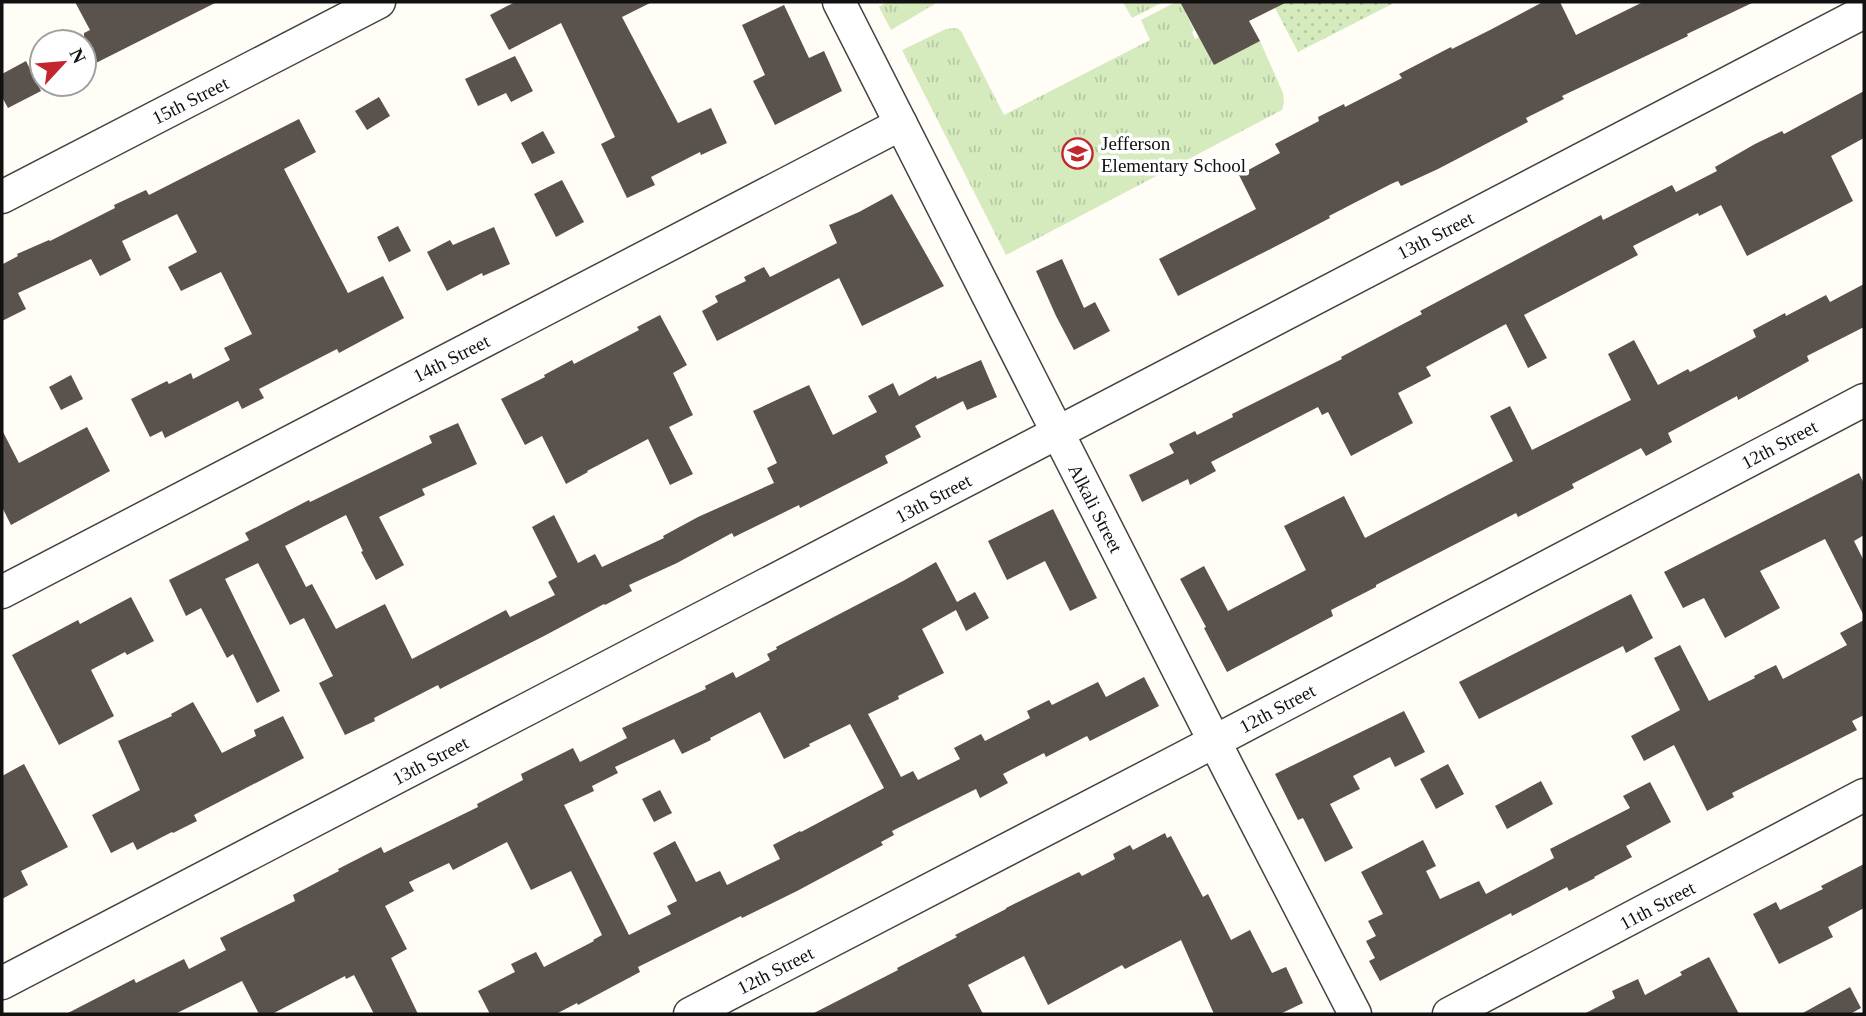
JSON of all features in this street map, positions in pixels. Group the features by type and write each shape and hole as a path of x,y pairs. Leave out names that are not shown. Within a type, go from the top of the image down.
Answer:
{"street":[{"name":"15th Street","path":"2,197 331,13 379,2"},
{"name":"Alkali Street","path":"839,2 1355,1014"},
{"name":"13th Street","path":"2,983 1864,12"},
{"name":"14th Street","path":"2,592 901,124"},
{"name":"12th Street","path":"690,1014 1864,400"},
{"name":"11th Street","path":"1449,1014 1864,795"}],"green space":[{"path":"887,2 938,2 891,30 879,7"},
{"path":"1123,2 1163,2 1132,18"},
{"path":"1180,2 1194,30 1192,32 1195,39 1199,37 1214,65 1260,41 1283,93 1282,110 1006,255 902,50 946,29 956,28 961,31 1004,115 1150,40 1141,20"},
{"path":"1274,2 1396,2 1298,52"}],"building":[{"path":"75,2 217,2 98,62 98,28 89,28"},
{"path":"515,2 652,2 622,17 678,123 711,108 727,143 701,155 700,152 651,177 655,185 627,198 601,144 615,137 561,23 509,50 490,15"},
{"path":"1180,2 1287,2 1249,21 1260,41 1214,65"},
{"path":"1543,2 1560,2 1576,35 1643,2 1754,2 1562,96 1564,99 1526,118 1528,122 1438,169 1401,186 1398,181 1391,184 1178,296 1159,259 1256,209 1239,175 1280,153 1275,144 1319,121 1318,117 1344,104 1345,107 1402,78 1399,74"},
{"path":"784,5 809,58 824,51 842,91 775,125 753,81 765,75 742,25"},
{"path":"515,56 533,91 511,102 506,93 478,106 465,79"},
{"path":"26,61 28,98 8,108 2,97 2,74"},
{"path":"1864,91 1864,138 1831,156 1853,201 1747,256 1721,205 1699,216 1698,213 1633,246 1638,255 1524,315 1547,358 1528,368 1506,324 1426,367 1431,376 1398,393 1413,423 1351,456 1328,412 1322,415 1318,407 1211,462 1216,471 1190,485 1188,479 1142,502 1129,475 1174,453 1169,444 1195,431 1197,435 1233,417 1232,414 1342,359 1341,357 1422,314 1420,311 1601,215 1603,220 1672,185 1676,192 1717,171 1715,167 1755,144 1782,131 1784,134"},
{"path":"379,97 390,116 367,130 355,111"},
{"path":"299,119 316,152 284,169 348,293 383,276 404,318 339,353 337,349 259,389 264,398 242,409 238,401 165,438 162,431 150,437 131,399 167,381 169,384 191,373 193,379 230,360 224,348 252,334 221,272 181,291 168,267 197,252 177,214 122,241 131,260 100,276 91,259 18,293 26,309 2,321 2,262 3,264 18,256 17,254 50,241 146,190 149,195"},
{"path":"543,131 555,153 532,164 521,143"},
{"path":"562,180 584,222 556,237 534,194"},
{"path":"892,194 944,286 862,326 839,278 717,341 702,311 718,302 715,296 746,281 744,277 764,267 770,277 837,243 829,225"},
{"path":"398,226 411,251 389,262 377,237"},
{"path":"494,227 510,264 483,276 482,273 447,291 427,252 450,240 453,245"},
{"path":"1062,259 1084,308 1095,302 1110,331 1074,350 1036,271"},
{"path":"1864,284 1864,327 1807,356 1809,361 1738,400 1737,396 1668,433 1672,442 1646,456 1641,448 1572,484 1574,488 1518,517 1516,513 1376,585 1331,610 1333,616 1227,672 1180,579 1204,566 1228,611 1306,570 1284,526 1344,496 1365,538 1513,461 1490,416 1510,406 1532,450 1631,400 1608,354 1634,340 1658,385 1688,369 1690,372 1756,337 1753,330 1785,313 1786,316 1826,295 1830,302"},
{"path":"660,315 687,365 673,373 693,415 669,427 693,474 670,485 648,439 566,484 542,436 525,445 501,399 572,360 574,364 639,330 637,327"},
{"path":"981,360 997,397 967,410 963,401 915,426 921,437 885,456 888,463 800,508 799,505 734,537 732,533 629,585 632,591 440,689 438,685 345,735 319,683 333,676 304,618 290,625 258,563 225,579 280,691 257,703 233,654 227,658 201,608 186,616 169,580 249,540 245,533 432,443 429,436 458,423 477,464 422,489 425,495 379,517 404,565 376,580 346,515 285,546 306,587 312,584 336,629 385,604 412,659 506,610 510,617 555,595 548,582 557,577 532,527 554,515 578,563 595,554 602,567 664,538 663,536 698,517 774,483 767,468 777,463 753,411 809,385 833,435 877,412 868,396 893,383 899,396 936,376 937,379"},
{"path":"71,375 83,399 61,410 49,387"},
{"path":"87,427 110,471 11,525 2,507 2,430 19,463"},
{"path":"1859,473 1864,484 1864,535 1854,541 1864,561 1864,616 1825,539 1760,571 1780,608 1725,638 1704,598 1683,608 1664,572"},
{"path":"1053,509 1097,598 1070,611 1045,561 1007,580 988,541"},
{"path":"936,562 957,602 975,592 989,618 966,631 956,610 922,629 944,673 868,714 901,777 913,771 918,780 960,759 954,748 981,734 985,741 1030,718 1027,711 1049,700 1052,705 1098,682 1106,697 1144,677 1159,706 1090,741 1087,736 1046,757 1044,753 1003,774 1008,783 980,798 976,789 892,831 894,835 881,842 883,845 797,891 638,967 640,972 556,1014 490,1014 478,991 515,972 511,964 536,952 544,967 602,935 571,871 531,890 507,842 453,870 449,863 409,882 414,891 385,906 407,949 391,958 418,1014 374,1014 354,975 346,979 345,976 272,1014 259,1014 242,981 175,1014 66,1014 134,979 136,983 184,959 189,969 226,950 220,938 295,901 293,895 339,871 338,869 381,847 384,853 478,807 477,804 523,780 521,774 573,748 580,762 627,738 622,728 706,689 705,686 733,672 736,678 770,660 767,654 777,649 776,647","holes":["760,712 784,759 850,724 884,788 773,845 780,859 727,885 720,871 696,882 675,841 653,853 677,901 667,906 671,914 629,935 564,805 594,791 592,786 618,773 615,767 674,739 682,754"]},
{"path":"1631,594 1653,638 1626,653 1623,646 1479,719 1459,682"},
{"path":"131,597 154,641 127,655 125,652 91,670 114,716 59,745 12,655 78,620 80,624"},
{"path":"1864,620 1864,715 1852,721 1857,730 1732,793 1734,797 1707,811 1674,745 1644,761 1631,736 1680,710 1654,658 1680,645 1709,701 1776,665 1783,679 1847,645 1840,633"},
{"path":"193,702 222,753 256,736 254,730 283,716 304,758 194,815 197,821 173,833 137,850 133,842 111,853 92,815 140,790 118,741 172,716 171,714"},
{"path":"1404,711 1425,752 1395,767 1390,757 1353,776 1360,789 1330,804 1353,848 1325,862 1303,818 1298,820 1275,774"},
{"path":"24,764 68,847 21,871 28,885 2,899 2,776"},
{"path":"1448,764 1464,794 1436,809 1420,779"},
{"path":"1541,781 1553,804 1507,829 1495,806"},
{"path":"1650,782 1671,822 1626,846 1632,857 1569,891 1567,887 1512,916 1511,913 1380,981 1369,961 1375,958 1366,941 1376,936 1368,921 1383,914 1361,872 1423,840 1436,866 1426,871 1440,899 1479,881 1486,894 1554,858 1550,849 1630,808 1623,796"},
{"path":"660,790 672,813 654,822 642,799"},
{"path":"1165,833 1167,838 1171,836 1203,897 1208,894 1231,940 1250,930 1272,973 1286,967 1303,1003 1280,1014 1214,1014 1181,940 1125,969 1122,965 1048,1005 1024,956 968,985 983,1014 812,1014 898,970 897,968 1006,908 1079,872 1082,876 1115,859 1113,854 1130,845 1133,850"},
{"path":"1864,864 1864,908 1828,927 1833,937 1779,964 1753,914 1776,902 1780,910 1823,889 1821,886"},
{"path":"1709,957 1739,1014 1584,1014 1615,998 1612,991 1638,979 1645,995"},
{"path":"1850,987 1861,1008 1850,1014 1801,1014"}],"place":[{"name":"Jefferson Elementary School","path":"1078,154"}]}
